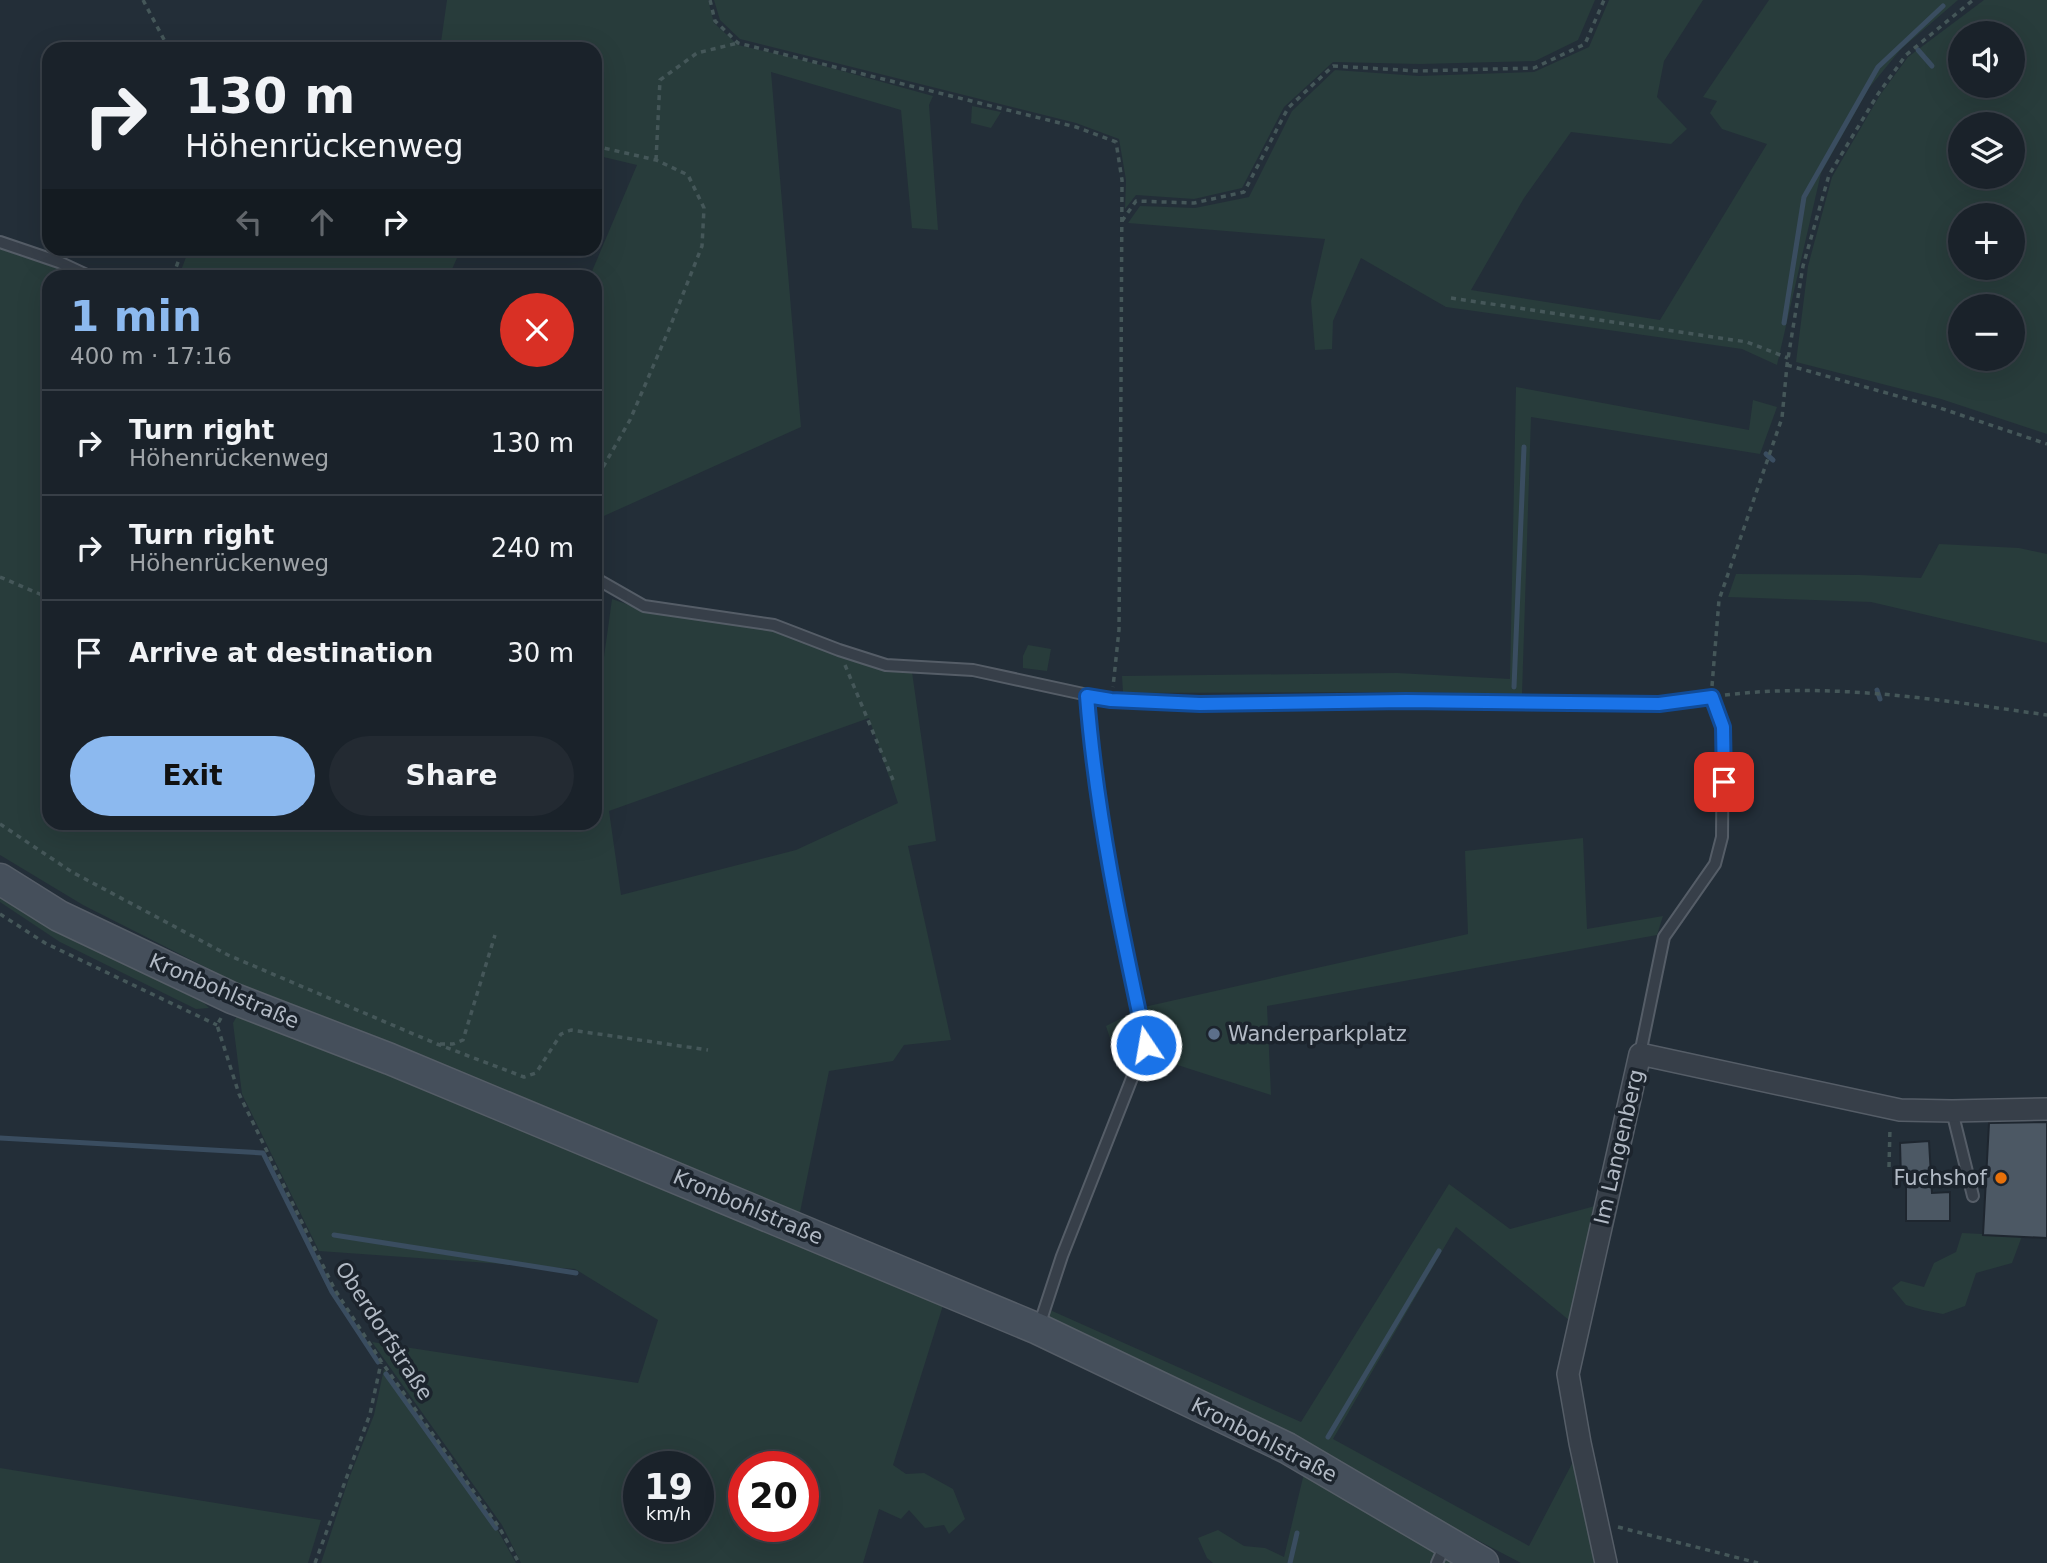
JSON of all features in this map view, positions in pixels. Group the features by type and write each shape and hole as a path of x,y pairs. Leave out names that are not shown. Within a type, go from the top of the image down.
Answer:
{"main road":[{"name":"Kronbohlstraße","path":"0,879 59,916 232,998 415,1069 1038,1329 1287,1448 1441,1553 1483,1563"}],"street":[{"name":"Im Langenberg","path":"1606,1563 1568,1374 1640,1054 1891,1108 1952,1111 2047,1110"}],"lane":[{"path":"0,242 42,256"},
{"path":"43,256 77,270"},
{"path":"602,583 644,607 774,625 886,665 973,670 1111,700 1200,704 1406,701 1659,704 1712,697 1723,727 1722,837 1715,864 1664,937 1640,1054"},
{"path":"1038,1329 1067,1243 1146,1045 1116,905 1097,788 1087,696"},
{"path":"1952,1111 1973,1196"}],"path":[{"path":"143,0 165,42"},
{"path":"710,0 715,21 738,43"},
{"path":"1120,222 1136,201 1194,204 1244,192 1288,108 1334,66 1418,71 1534,68 1585,44 1604,0"},
{"path":"1973,0 1906,55 1878,94 1829,175 1802,266 1782,418 1719,600 1712,697 1763,691 1830,691 1921,697 2047,715"},
{"path":"656,159 660,80 697,53 738,43 1076,127 1116,142 1122,180 1119,630 1111,700"},
{"path":"602,147 656,159 688,175 704,208 702,246 630,420 602,469"},
{"path":"1451,298 1747,342 1788,358"},
{"path":"1787,365 1940,408 2047,444"},
{"path":"0,577 42,595"},
{"path":"839,650 893,780"},
{"path":"0,824 72,872 228,955 438,1044 524,1077 536,1073 561,1034 571,1030 708,1050"},
{"name":"Oberdorfstraße","path":"0,914 45,943 217,1025 244,1106 335,1290 499,1527 519,1563"},
{"path":"438,1044 453,1044 463,1040 495,935"},
{"path":"1889,1167 1891,1108"},
{"path":"315,1563 370,1414 382,1361"},
{"path":"1599,1522 1758,1563"}],"green space":[{"path":"447,0 708,0 714,23 738,45 933,96 929,105 938,230 912,228 901,110 771,72 801,427 602,517 602,270 593,270 598,256 602,256 602,248 637,165 602,157 602,42 441,42"},
{"path":"714,0 1595,0 1578,40 1535,61 1420,64 1333,62 1284,107 1242,188 1194,199 1136,195 1125,209 1126,180 1119,139 1076,123 740,39 720,20"},
{"path":"1609,0 1703,0 1664,61 1657,97 1687,129 1671,144 1571,132 1524,198 1471,290 1660,320 1767,144 1722,129 1710,113 1717,101 1703,97 1769,0 1958,0 1901,49 1869,88 1821,173 1777,365 1742,349 1446,307 1361,258 1333,321 1332,349 1315,350 1311,301 1325,239 1128,223 1140,206 1195,208 1249,197 1292,111 1335,70 1419,76 1534,72 1589,47"},
{"path":"1984,0 2047,0 2047,434 1941,399 1796,362 1808,266 1832,177 1880,95 1908,57 1948,27 1948,98 2025,98 2025,21 1956,21"},
{"path":"972,106 1001,112 991,128 971,123"},
{"path":"0,249 62,270 42,270 42,830 602,830 602,672 612,599 644,610 773,629 887,668 912,672 936,841 908,846 951,1040 904,1045 893,1061 829,1071 799,1217 486,1093 229,979 83,905 0,855","holes":["869,718 898,803 796,850 621,895 609,811"]},
{"path":"186,256 458,256 452,270 181,270"},
{"path":"1516,387 1749,430 1753,400 1777,407 1760,454 1531,417 1522,694 1123,693 1122,676 1397,673 1510,679"},
{"path":"1939,544 2019,548 2047,554 2047,643 1871,602 1728,597 1736,574 1921,578"},
{"path":"1028,645 1051,649 1047,671 1023,668 1023,656"},
{"path":"1583,838 1587,929 1663,916 1657,935 1267,1006 1271,1095 1112,1044 1106,1026 1144,1007 1468,934 1465,851"},
{"path":"0,891 82,943 204,1003 209,1008 196,1009 60,942 0,902"},
{"path":"247,1011 945,1299 893,1465 906,1474 924,1473 953,1489 965,1519 949,1534 944,1525 925,1528 909,1510 901,1519 879,1509 863,1563 521,1563 502,1525 372,1342 638,1383 658,1320 575,1269 319,1251 242,1094 233,1023 237,1016"},
{"path":"1449,1184 1510,1229 1595,1206 1570,1321 1456,1227 1333,1439 1529,1546 1576,1456 1599,1563 1521,1563 1321,1458 1046,1324 1050,1310 1301,1422"},
{"path":"1962,1233 2022,1236 2012,1263 1976,1273 1965,1306 1943,1314 1906,1305 1892,1288 1901,1281 1924,1287 1934,1263 1956,1252"},
{"path":"384,1369 497,1529 516,1563 321,1563 348,1481 374,1415"},
{"path":"0,1468 321,1520 308,1563 0,1563"},
{"path":"1305,1469 1489,1563 1213,1563 1207,1558 1198,1538 1218,1530 1244,1546 1265,1548 1284,1557"}],"building":[{"path":"2047,1122 2047,1238 1983,1235 1989,1123"},
{"path":"1929,1141 1932,1193 1950,1192 1950,1221 1906,1221 1906,1179 1901,1179 1900,1143"}],"waterway":[{"path":"1784,323 1804,197 1878,67 1943,6"},
{"path":"1918,50 1932,66"},
{"path":"1514,687 1524,447"},
{"path":"1766,454 1773,460"},
{"path":"1877,690 1880,699"},
{"path":"0,1138 263,1153 332,1292 378,1362"},
{"path":"334,1235 576,1273"},
{"path":"1328,1437 1439,1251"},
{"path":"386,1374 496,1528"},
{"path":"1290,1563 1297,1533"}],"place":[{"name":"Wanderparkplatz","path":"1214,1034"},
{"name":"Fuchshof","path":"2001,1178"}],"route":[{"path":"1146,1045 1116,905 1099,801 1087,696 1111,700 1200,704 1406,701 1659,704 1712,697 1723,727 1724,782"}]}
